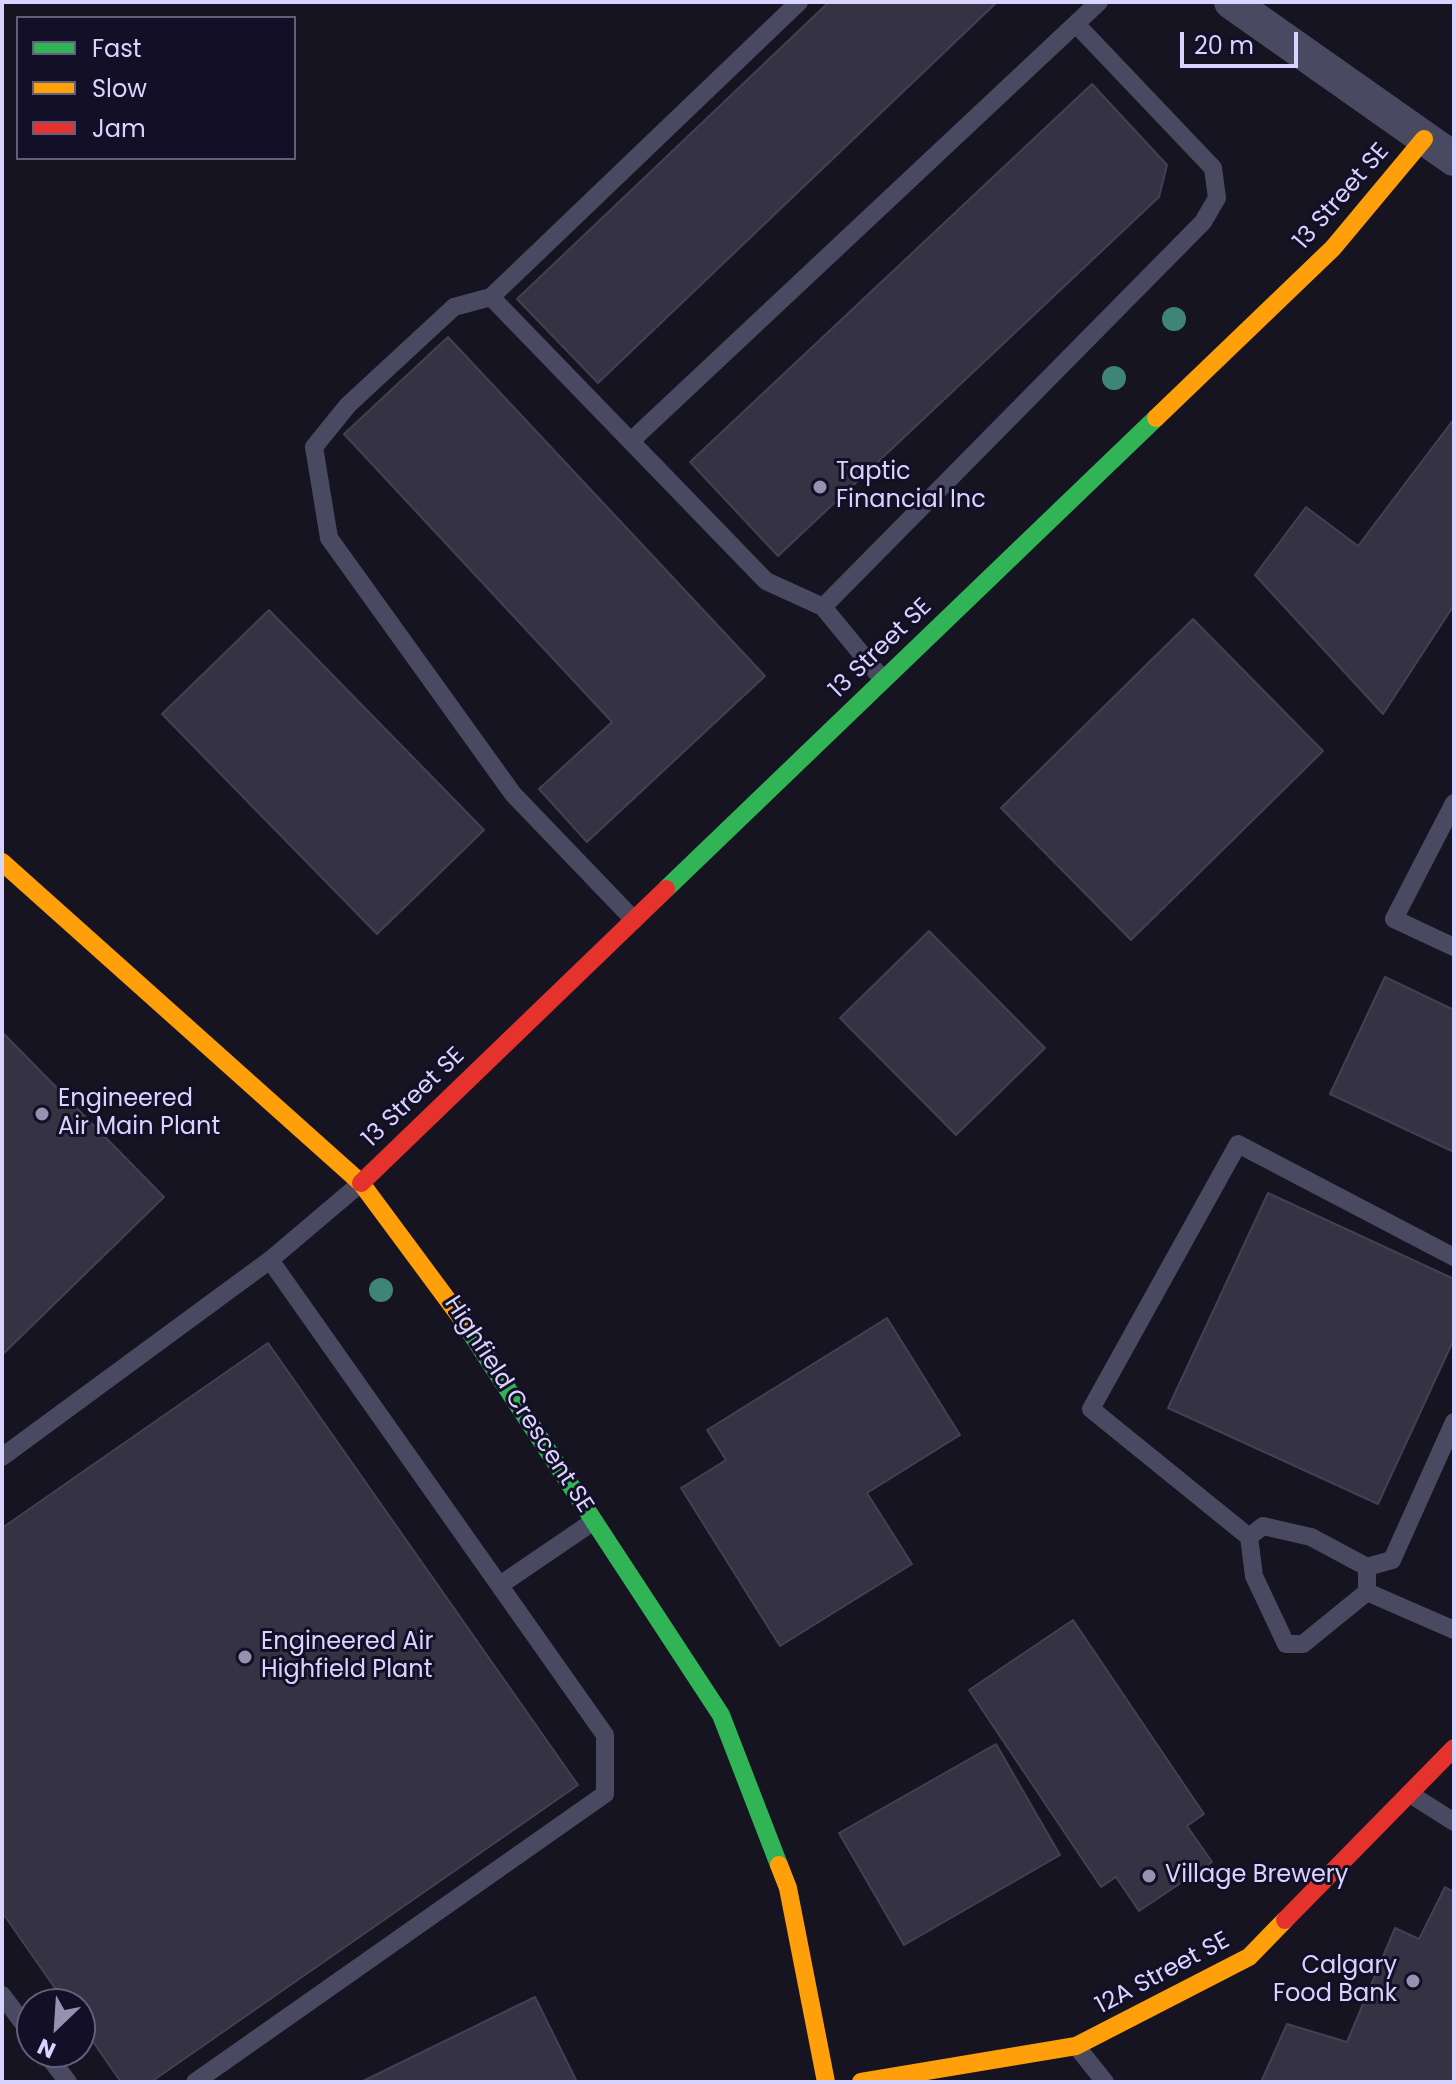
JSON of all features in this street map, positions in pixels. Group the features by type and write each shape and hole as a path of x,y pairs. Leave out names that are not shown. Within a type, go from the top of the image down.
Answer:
{"street":[{"path":"1231,2 1454,159"},
{"name":"13 Street SE","path":"361,1183 1333,248 1424,139"},
{"name":"Highfield Crescent SE","path":"2,862 361,1183 440,1285 721,1715 788,1888 826,2082"},
{"name":"12A Street SE","path":"861,2082 1076,2046 1249,1957 1454,1748"}],"lane":[{"path":"634,920 513,794 329,538 314,447 348,405 454,307 491,297 799,2"},
{"path":"631,441 1099,2"},
{"path":"823,607 1203,222 1217,198 1213,168 1076,24"},
{"path":"491,297 766,581 823,607 883,680"},
{"path":"1454,803 1394,919 1454,947"},
{"path":"1367,1592 1303,1644 1286,1644 1254,1576 1249,1537 1091,1409 1238,1144 1454,1257"},
{"path":"2,1457 270,1260 361,1183"},
{"path":"195,2082 605,1794 605,1735 270,1260"},
{"path":"1249,1537 1263,1526 1311,1537 1367,1567 1392,1560 1454,1422"},
{"path":"500,1585 594,1521"},
{"path":"1367,1567 1367,1592"},
{"path":"1367,1592 1454,1630"},
{"path":"1410,1794 1454,1822"},
{"path":"2,1995 16,2014"},
{"path":"1076,2046 1105,2082"}],"building":[{"path":"829,2 997,2 598,383 517,299"},
{"path":"1092,84 1167,165 1159,197 778,556 690,462"},
{"path":"448,337 765,676 587,842 539,789 612,722 344,434"},
{"path":"1454,419 1454,605 1383,714 1255,575 1306,507 1358,546"},
{"path":"269,610 484,830 377,934 162,714"},
{"path":"1193,619 1323,751 1131,940 1001,808"},
{"path":"929,931 1045,1048 956,1135 840,1018"},
{"path":"1385,977 1454,1010 1454,1152 1330,1094"},
{"name":"Engineered Air Main Plant","path":"2,1032 164,1197 2,1355"},
{"path":"1268,1193 1454,1279 1454,1339 1378,1504 1168,1408"},
{"path":"887,1318 960,1435 867,1493 912,1564 780,1646 681,1488 726,1460 707,1430"},
{"name":"Engineered Air Highfield Plant","path":"268,1343 578,1785 151,2082 121,2082 96,2046 96,1988 55,1988 2,1912 2,1528"},
{"path":"1073,1620 1204,1814 1187,1826 1212,1862 1139,1911 1116,1877 1101,1887 969,1690"},
{"path":"996,1744 1060,1855 904,1945 839,1833"},
{"name":"Calgary Food Bank","path":"1445,1887 1454,1892 1454,2082 1261,2082 1287,2024 1347,2042 1395,1928 1419,1939"},
{"path":"535,1997 577,2082 361,2082"}],"traffic: fast":[{"path":"666,889 1156,418"},
{"path":"461,1318 721,1715 779,1865"}],"traffic: slow":[{"path":"1156,418 1333,248 1424,139"},
{"path":"2,862 361,1183 461,1318"},
{"path":"779,1865 788,1888 826,2082"},
{"path":"861,2082 1076,2046 1249,1957 1285,1920"}],"traffic: jam":[{"path":"361,1183 666,889"},
{"path":"1285,1920 1454,1748"}],"place":[{"name":"Taptic Financial Inc","path":"820,487"},
{"name":"Engineered Air Main Plant","path":"42,1114"},
{"name":"Engineered Air Highfield Plant","path":"245,1657"},
{"name":"Village Brewery","path":"1149,1876"},
{"name":"Calgary Food Bank","path":"1413,1981"}]}
